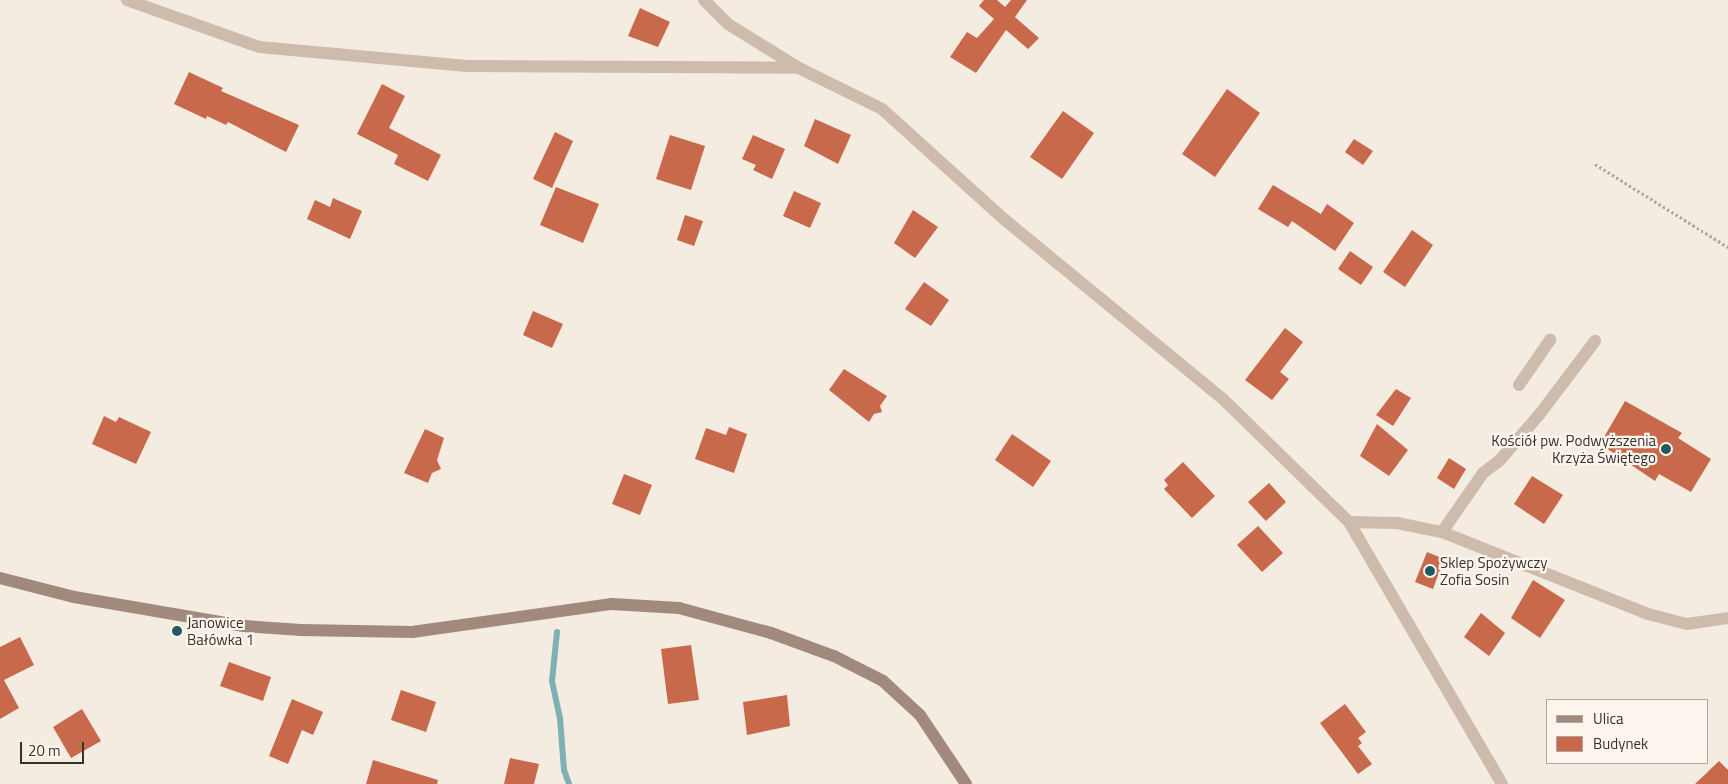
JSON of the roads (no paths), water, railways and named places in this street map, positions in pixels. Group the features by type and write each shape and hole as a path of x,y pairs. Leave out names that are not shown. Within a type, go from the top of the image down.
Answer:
{"street":[{"path":"127,0 259,47 467,66 799,68"},
{"path":"704,0 728,24 799,68 882,109 1005,220 1224,400 1349,522 1502,784"},
{"path":"1519,385 1550,340"},
{"path":"1442,532 1483,473 1500,460 1539,415 1595,341"},
{"path":"1349,522 1397,522 1442,532 1648,614 1687,624 1728,618"},
{"path":"0,578 74,596 244,626 301,630 412,632 612,604 679,608 771,633 834,656 883,681 920,714 966,784"}],"waterway":[{"path":"557,632 552,681 560,718 564,770 569,784"}],"place":[{"name":"Kościół pw. Podwyższenia Krzyża Świętego","path":"1666,449"},
{"name":"Sklep Spożywczy Zofia Sosin","path":"1430,571"},
{"name":"Janowice Bałówka 1","path":"177,631"}]}
